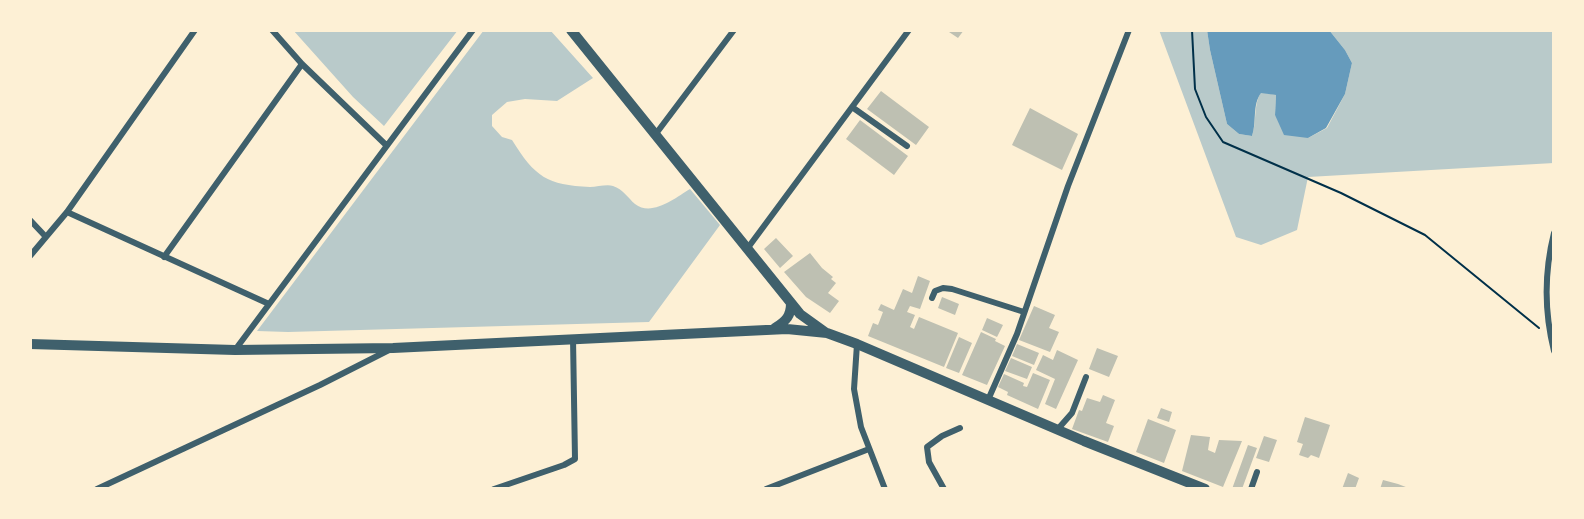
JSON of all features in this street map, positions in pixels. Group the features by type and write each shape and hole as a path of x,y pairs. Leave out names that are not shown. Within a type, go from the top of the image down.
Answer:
{"street":[{"path":"30,256 67,212 195,30"},
{"path":"272,30 302,64 386,145"},
{"path":"235,350 473,30"},
{"path":"570,30 800,314 827,333"},
{"path":"655,135 734,30"},
{"path":"746,250 909,30"},
{"path":"988,400 1024,312 1068,186 1129,30"},
{"path":"164,257 302,64"},
{"path":"852,107 907,146"},
{"path":"67,212 269,304"},
{"path":"30,220 46,237"},
{"path":"1554,233 1545,287 1554,351"},
{"path":"932,298 935,291 943,288 952,289 1024,312"},
{"path":"772,330 785,322 791,313 791,303"},
{"path":"30,344 235,350 393,348 788,329 827,333 1057,430 1205,489"},
{"path":"494,489 572,462 575,458 573,338"},
{"path":"857,344 854,389 861,427 885,489"},
{"path":"97,489 320,385 393,348"},
{"path":"1057,430 1072,413 1086,377"},
{"path":"944,489 929,462 927,447 942,436 960,428"},
{"path":"766,489 869,448"},
{"path":"1251,489 1257,472"}],"path":[{"path":"1192,30 1195,89 1206,117 1223,142 1341,193 1425,235 1551,338"}],"shaded area":[{"path":"293,30 458,30 384,126 353,97"},
{"path":"484,30 550,30 593,78 557,101 525,99 507,102 492,115 492,126 502,137 512,140 535,171 552,181 563,184 617,187 635,204 649,208 663,205 690,189 720,225 649,322 257,331"},
{"path":"1159,30 1207,30 1227,124 1239,134 1252,136 1257,102 1261,92 1276,95 1275,115 1308,138 1327,128 1345,94 1352,63 1329,30 1554,30 1554,163 1308,177 1297,230 1261,245 1236,237"}],"water":[{"path":"1207,30 1329,30 1352,63 1345,94 1326,128 1308,138 1284,135 1275,115 1276,95 1261,93 1256,103 1252,136 1239,134 1227,124"}],"building":[{"path":"946,30 964,30 958,38"},
{"path":"881,91 929,127 916,145 867,109"},
{"path":"1030,108 1078,134 1062,170 1012,145"},
{"path":"860,120 908,156 894,175 846,139"},
{"path":"776,238 793,256 780,268 764,249"},
{"path":"810,253 836,283 828,293 839,301 830,313 806,297 784,272"},
{"path":"918,276 930,281 920,309 910,306 907,312 915,315 910,327 914,329 919,317 958,333 944,367 868,336 873,323 878,325 883,312 878,310 881,304 894,310 903,289 912,293"},
{"path":"942,297 959,304 955,315 938,308"},
{"path":"1034,306 1055,315 1049,328 1059,332 1050,352 1019,340"},
{"path":"987,318 1003,325 997,337 982,330"},
{"path":"981,332 1005,346 987,385 962,375"},
{"path":"959,337 972,343 959,373 946,368"},
{"path":"1017,344 1039,353 1034,365 1012,356"},
{"path":"1097,348 1118,356 1109,377 1089,369"},
{"path":"1057,350 1078,360 1056,409 1045,404 1055,379 1036,370 1043,355 1053,360"},
{"path":"1011,358 1032,367 1027,379 1005,371"},
{"path":"1033,373 1050,380 1038,409 1007,395 1008,392 998,387 1004,374 1024,383 1023,386 1027,387"},
{"path":"1103,395 1115,400 1106,423 1114,426 1108,442 1072,429 1079,410 1082,411 1087,398 1100,402"},
{"path":"1161,408 1172,412 1169,422 1157,418"},
{"path":"1305,417 1330,425 1319,458 1299,455 1303,444 1297,442"},
{"path":"1148,419 1176,430 1164,463 1136,452"},
{"path":"1191,435 1210,437 1208,450 1215,453 1219,440 1242,441 1223,487 1182,471"},
{"path":"1264,436 1277,440 1269,462 1256,458"},
{"path":"1248,445 1257,448 1242,489 1232,489"},
{"path":"1348,473 1359,478 1355,489 1342,489"},
{"path":"1383,480 1398,484 1411,489 1380,489"}]}
